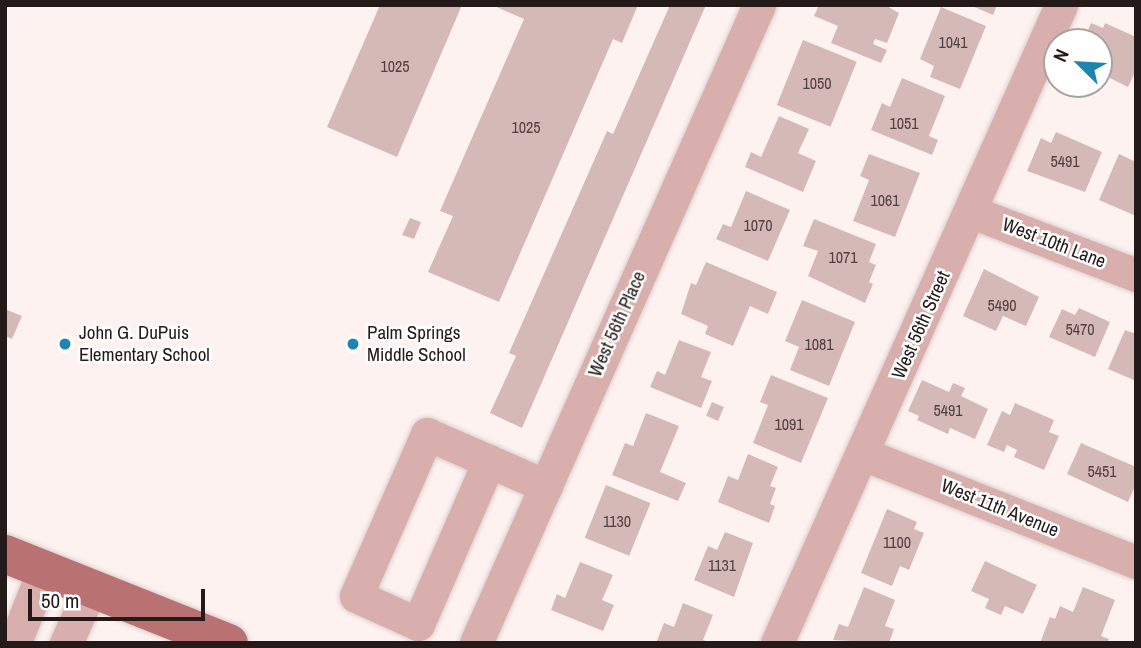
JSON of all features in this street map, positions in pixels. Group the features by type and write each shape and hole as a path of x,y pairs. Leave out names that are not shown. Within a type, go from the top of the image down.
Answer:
{"main road":[{"path":"5,554 229,643"}],"street":[{"name":"West 56th Place","path":"476,643 759,5"},
{"name":"West 56th Street","path":"777,643 972,212 1061,5"},
{"name":"West 10th Lane","path":"972,212 1136,275"},
{"path":"489,461 418,624 356,596 427,434 489,461 546,486"},
{"name":"West 11th Avenue","path":"863,454 1136,562"},
{"path":"5,639 15,643 44,569"},
{"path":"66,643 91,588"}],"building":[{"path":"380,5 462,5 397,157 327,127"},
{"path":"492,5 638,5 622,43 613,39 499,302 428,272 453,216 440,211 524,19"},
{"path":"670,5 706,5 522,428 490,413 516,356 509,353 607,131 613,134"},
{"path":"819,5 885,5 899,13 887,43 875,39 873,44 887,50 881,63 831,43 838,26 814,16"},
{"path":"970,5 997,5 993,15"},
{"path":"941,7 986,26 960,89 930,77 934,66 920,59"},
{"path":"1091,23 1103,28 1089,28"},
{"path":"1105,23 1136,37 1136,70 1128,87 1113,80 1113,28 1103,28"},
{"path":"803,40 857,62 831,127 777,105"},
{"path":"902,78 945,96 929,136 938,140 932,155 871,130 882,103 890,107"},
{"path":"779,116 809,129 798,153 816,161 803,192 745,167 751,152 761,157"},
{"path":"1056,132 1102,152 1085,192 1027,171 1041,138 1051,143"},
{"path":"869,154 920,173 895,237 853,221 869,180 860,176"},
{"path":"1119,154 1136,162 1136,216 1099,200"},
{"path":"746,191 790,210 768,261 716,239 723,224 731,227"},
{"path":"410,218 421,222 414,239 402,235"},
{"path":"814,219 876,244 869,262 876,265 869,282 873,284 865,303 808,276 818,251 803,246"},
{"path":"706,262 777,292 768,314 750,306 733,346 705,334 708,326 681,314 691,283 696,285"},
{"path":"984,269 1039,297 1026,326 1003,316 996,331 963,316"},
{"path":"802,300 855,322 829,386 790,370 799,347 785,341"},
{"path":"1079,308 1110,322 1095,357 1049,337 1062,309 1075,315"},
{"path":"5,309 22,316 12,339 5,336"},
{"path":"1125,330 1136,334 1136,381 1108,369"},
{"path":"679,340 711,352 701,377 712,381 701,408 650,387 657,371 665,375"},
{"path":"771,375 828,398 801,463 753,443 768,405 760,402"},
{"path":"922,380 949,392 953,383 965,388 961,396 988,409 975,439 950,428 948,434 917,420 919,416 908,411"},
{"path":"712,402 724,407 718,421 706,416"},
{"path":"1015,403 1054,420 1049,432 1059,436 1044,470 1014,457 1017,450 1007,445 1004,452 987,445 1002,411 1010,415"},
{"path":"646,413 679,426 660,472 686,483 678,501 612,475 625,443 633,446"},
{"path":"1081,443 1136,467 1136,484 1128,502 1067,474"},
{"path":"748,454 778,467 770,486 776,488 770,504 775,506 769,523 718,502 728,476 738,480"},
{"path":"606,485 651,503 629,556 585,538"},
{"path":"887,509 917,522 914,529 924,533 909,570 900,566 892,586 861,573"},
{"path":"725,532 753,543 734,597 694,580 708,546 717,550"},
{"path":"985,561 1037,585 1023,614 1005,606 1001,615 985,608 989,599 971,591"},
{"path":"580,562 613,575 602,600 614,605 603,631 551,610 557,594 565,598"},
{"path":"864,587 895,600 885,626 894,629 889,643 833,640 839,624 848,627"},
{"path":"1083,587 1115,600 1101,636 1109,639 1107,643 1040,643 1050,617 1055,619 1060,606 1073,612"},
{"path":"683,603 713,615 703,640 710,643 656,643 664,623 674,627"}],"place":[{"name":"John G. DuPuis Elementary School","path":"65,344"},
{"name":"Palm Springs Middle School","path":"353,344"}]}
